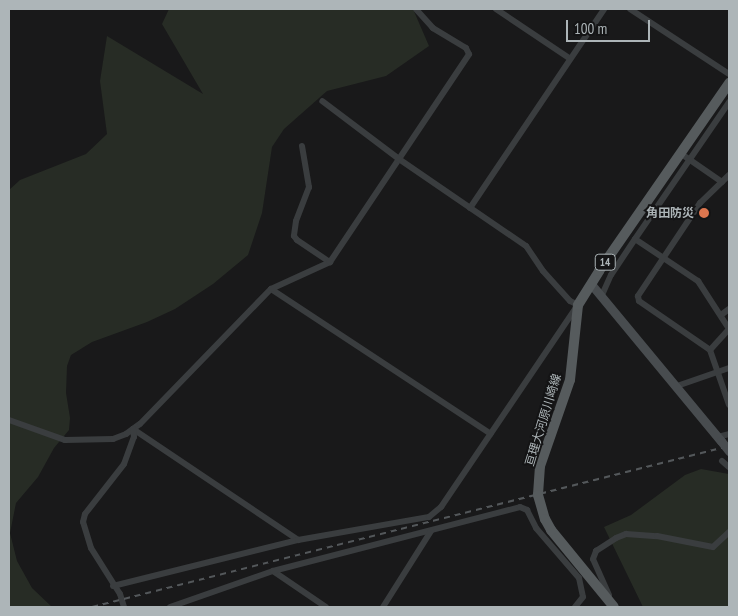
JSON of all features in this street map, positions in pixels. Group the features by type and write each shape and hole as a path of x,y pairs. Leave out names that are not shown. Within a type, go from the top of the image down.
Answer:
{"main road":[{"name":"亘理大河原川崎線","path":"614,607 551,530 545,519 538,495 540,466 570,380 578,305 596,289 680,153 729,83"}],"street":[{"path":"9,420 65,440 113,439 133,430 271,289 330,262 469,51 434,28 416,9"},
{"path":"496,9 569,58"},
{"path":"470,208 569,58 604,9"},
{"path":"630,9 729,74"},
{"path":"113,586 298,540 429,517 441,507 578,305 570,301 543,271 526,246 399,159 322,101"},
{"path":"729,102 611,275 596,289 729,451"},
{"path":"302,146 309,187 296,221 294,236 330,262"},
{"path":"680,153 722,182"},
{"path":"729,175 700,202 638,296 639,301 710,350 729,405"},
{"path":"635,239 695,278 721,316 729,329 710,350"},
{"path":"271,289 492,434"},
{"path":"721,316 729,309"},
{"path":"677,386 729,368"},
{"path":"133,430 298,540"},
{"path":"124,607 120,594 113,586 86,538 83,518 124,464 134,437 133,430"},
{"path":"720,439 729,434"},
{"path":"722,461 729,467"},
{"path":"170,607 273,571 520,507 527,510 536,528 579,578 583,597 575,607"},
{"path":"382,607 431,531"},
{"path":"614,607 593,559 596,551 626,534 672,537 706,547 712,546 729,532"},
{"path":"273,571 326,607"}],"shaded area":[{"path":"169,9 413,9 429,46 386,76 327,91 284,129 272,147 262,213 248,255 213,284 175,309 147,322 92,342 71,355 67,366 66,393 70,418 69,430 54,448 38,477 16,503 10,533 17,561 32,588 52,607 9,607 9,190 20,180 86,154 107,134 100,81 107,36 203,94 162,24"},
{"path":"701,469 729,474 729,607 643,607 604,527 631,515 685,475"}],"railway":[{"path":"92,607 729,446"}],"place":[{"name":"角田防災","path":"704,213"}]}
